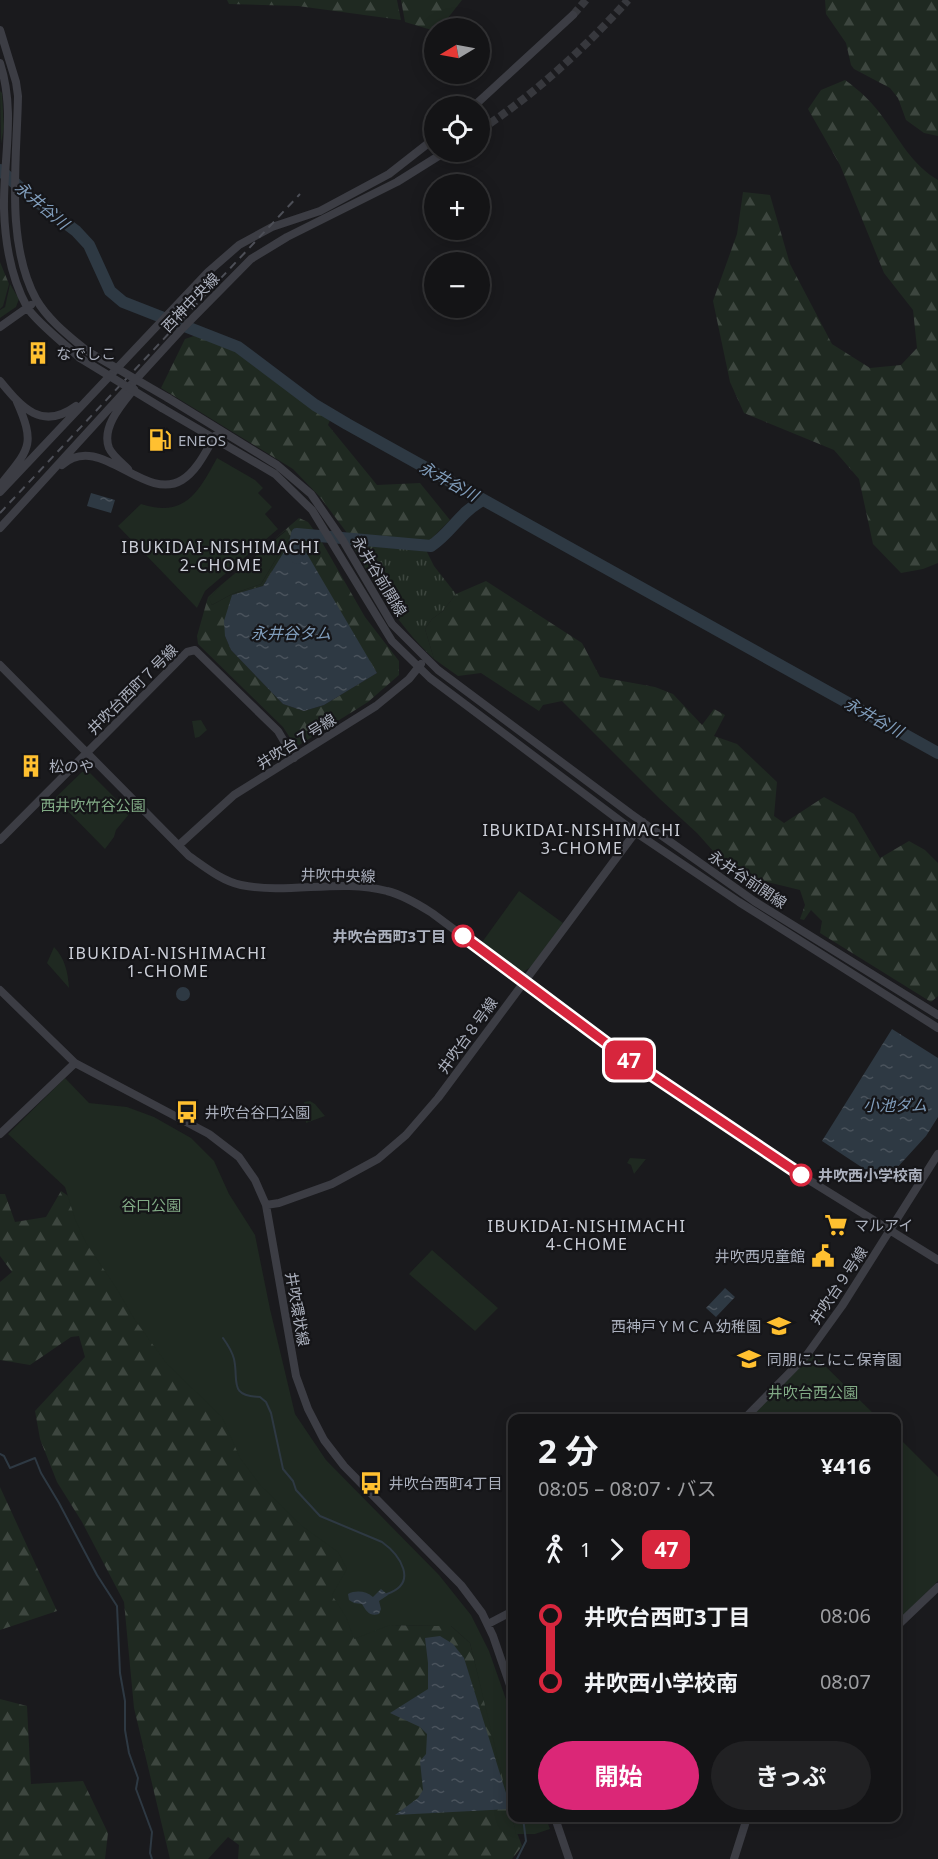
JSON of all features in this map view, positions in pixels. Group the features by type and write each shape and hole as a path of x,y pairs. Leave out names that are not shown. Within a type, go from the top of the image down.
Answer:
{"street":[{"path":"485,96 573,15"},
{"name":"永井谷前開線","path":"0,30 18,96 16,230 22,266 37,300 83,354 168,398 219,428 277,465 311,494 342,539 392,624 425,659 753,901 938,1016"},
{"name":"永井谷前開線","path":"0,63 9,122 4,209 11,265 28,308 83,354 162,408 274,474 312,510 392,641 430,678 635,832 739,902 938,1028"},
{"path":"2,84 16,82"},
{"name":"西神中央線","path":"0,492 208,272 240,245 264,232 320,211 389,174 424,147"},
{"name":"西神中央線","path":"0,528 181,330 228,281 262,251 397,182 429,162"},
{"path":"0,327 37,300"},
{"path":"131,472 110,450 109,428 119,409 181,330"},
{"path":"0,381 17,402 28,425 28,447 0,485"},
{"path":"17,402 34,414 51,418 66,413 94,393"},
{"path":"35,489 68,460 85,456 102,459 152,483 168,486 183,480 197,466 219,428"},
{"name":"井吹台西町７号線","path":"87,753 187,652 195,650 278,732 294,758"},
{"name":"井吹台７号線","path":"179,845 234,795 376,706 409,679 425,659"},
{"name":"井吹中央線","path":"0,664 189,856 212,872 240,885 273,888 362,887 388,891 409,899 432,913 625,1057 767,1154 938,1260"},
{"path":"0,840 87,753"},
{"name":"井吹台８号線","path":"266,1205 279,1203 333,1184 378,1159 399,1141 438,1098 643,822"},
{"name":"井吹環状線","path":"0,990 75,1063 209,1134 239,1158 255,1180 266,1205 296,1376 313,1419 324,1440 344,1466 461,1585 488,1624 508,1680"},
{"path":"0,1134 75,1063"},
{"name":"井吹台９号線","path":"749,1414 806,1356 842,1306 938,1154"},
{"path":"901,1622 938,1587"},
{"path":"488,1624 508,1614"},
{"path":"556,1822 569,1859"},
{"path":"734,1859 746,1822"}],"green space":[{"path":"227,0 397,0 401,20 298,6 229,4"},
{"path":"401,0 462,0 448,18 424,18 424,28 405,22"},
{"path":"825,0 938,0 938,136 924,133 906,120 898,98 890,88 854,69 846,43 826,14"},
{"path":"845,80 874,106 921,167 938,180 938,563 923,569 901,573 873,544 859,479 834,450 744,413 730,382 713,301 737,234 743,192 770,195 790,264 832,344 870,368 901,365 917,348 913,310 884,273 840,165 808,109 821,90"},
{"path":"0,91 4,127 1,144"},
{"path":"0,262 9,284 3,306 0,309"},
{"path":"10,284 19,299 16,307 0,318 0,310 5,307"},
{"path":"194,336 235,348 330,420 328,425 377,485 420,483 450,520 427,543 347,533 320,497 293,469 161,388 185,339"},
{"path":"217,458 255,480 263,488 258,493 272,507 265,514 278,529 205,591 197,608 118,526 141,504 169,508 188,499 196,492"},
{"path":"299,518 308,522 365,617 399,661 399,675 368,702 296,747 283,727 198,644 197,636 208,597 221,585 210,599 212,605 232,594 261,584 290,536 286,530 273,540","holes":["290,543 295,543 377,673 324,705 304,711 283,704 231,650 225,636 232,595 263,586"]},
{"path":"287,530 290,536 261,584 232,594 212,605 209,599 221,585"},
{"path":"351,543 426,550 434,566 456,594 425,629 434,659 397,618"},
{"path":"486,581 582,643 600,677 655,687 673,694 702,725 714,709 725,715 714,736 737,744 777,782 774,816 784,823 824,797 854,814 880,858 909,841 925,850 938,863 938,996 931,1002 820,933 822,921 811,910 804,920 800,919 805,905 800,890 742,876 731,871 697,833 562,701 543,705 539,711 481,673 458,676 434,659 425,629 456,594"},
{"path":"201,720 207,730 195,738 192,721"},
{"name":"西井吹竹谷公園","path":"82,772 89,772 130,813 116,830 105,849 55,798"},
{"path":"519,891 563,923 531,967 523,972 513,968 480,945"},
{"path":"54,947 65,966 69,988 47,963"},
{"name":"谷口公園","path":"65,1078 89,1103 127,1107 154,1117 191,1138 214,1161 229,1194 255,1235 295,1414 326,1460 439,1575 471,1615 489,1651 508,1705 508,1801 470,1643 451,1626 390,1625 354,1639 346,1617 332,1595 347,1569 338,1552 302,1526 261,1486 240,1458 222,1417 167,1364 135,1320 86,1243 75,1219 65,1187 8,1134"},
{"path":"310,1101 325,1116 306,1123 304,1102"},
{"path":"630,1158 646,1159 634,1174 631,1165 627,1163"},
{"path":"61,1191 89,1210 343,1543 390,1625 451,1626 470,1643 507,1790 508,1822 513,1822 522,1846 512,1859 238,1859 239,1845 228,1837 208,1859 170,1859 134,1708 124,1602 82,1522 57,1482 40,1439 35,1411 85,1357 79,1336 71,1337 30,1365 0,1360 0,1282 12,1272 0,1256 0,1194 5,1194 15,1222 46,1217"},
{"path":"432,1250 498,1308 475,1331 409,1274"},
{"name":"井吹台西公園","path":"813,1354 874,1414 754,1414"},
{"path":"901,1440 938,1477 938,1581 901,1618"},
{"path":"0,1487 57,1611 0,1630"},
{"path":"0,1699 27,1706 31,1784 83,1781 108,1833 105,1859 0,1859"},
{"name":"谷口公園","path":"513,1822 547,1822 550,1829 535,1834 516,1834"}],"water":[{"path":"91,493 115,500 111,513 87,506"},
{"name":"永井谷タム","path":"290,542 300,542 377,673 324,705 304,711 283,704 231,650 225,636 224,621 232,595 263,586"},
{"path":"183,987 188,989 190,994 188,999 183,1001 178,999 176,994 178,989"},
{"name":"小池ダム","path":"892,1029 938,1058 938,1117 926,1136 884,1182 822,1141"},
{"path":"725,1288 735,1297 716,1317 706,1308"},
{"path":"381,1589 388,1595 379,1601 381,1609 379,1614 371,1614 362,1604 349,1600 348,1594 364,1592 373,1597"},
{"path":"440,1636 453,1644 464,1658 508,1799 508,1809 395,1815 418,1798 423,1790 420,1761 426,1754 427,1734 420,1727 390,1713 428,1689 425,1638"}],"waterway":[{"name":"永井谷川","path":"0,170 76,231 89,245 110,291 123,302 238,347 315,405 347,424 938,753"},
{"path":"297,558 295,543 297,534 431,546 468,510 483,500"},
{"path":"223,1338 233,1356 239,1390 243,1394 260,1397 266,1402 271,1413 283,1469 293,1481 296,1490 320,1516 382,1542 400,1561 404,1576 402,1583 397,1589 387,1594"},
{"path":"0,1454 4,1456 10,1468 35,1458 97,1575 117,1606 120,1673 125,1701 125,1730 129,1753 138,1778 136,1789 152,1832 150,1853 152,1859"},
{"path":"517,1859 526,1841 524,1822"}],"tunnel":[{"path":"573,15 586,0"},
{"path":"490,123 520,102 558,70 628,0"}],"railway":[{"path":"0,513 300,194"}],"bus line":[{"name":"47","path":"463,936 625,1057 801,1175"}],"place":[{"name":"なでしこ","path":"38,353"},
{"name":"ENEOS","path":"160,440"},
{"name":"松のや","path":"31,766"},
{"name":"井吹台西町3丁目","path":"463,936"},
{"name":"井吹台谷口公園","path":"187,1112"},
{"name":"井吹西小学校南","path":"801,1175"},
{"name":"マルアイ","path":"836,1225"},
{"name":"井吹西児童館","path":"823,1256"},
{"name":"西神戸ＹＭＣＡ幼稚園","path":"779,1326"},
{"name":"同朋にこにこ保育園","path":"749,1359"},
{"name":"井吹台西町4丁目","path":"371,1483"}],"district":[{"name":"IBUKIDAI-NISHIMACHI 2-CHOME","path":"221,556"},
{"name":"IBUKIDAI-NISHIMACHI 3-CHOME","path":"582,839"},
{"name":"IBUKIDAI-NISHIMACHI 1-CHOME","path":"168,962"},
{"name":"IBUKIDAI-NISHIMACHI 4-CHOME","path":"587,1235"}]}
